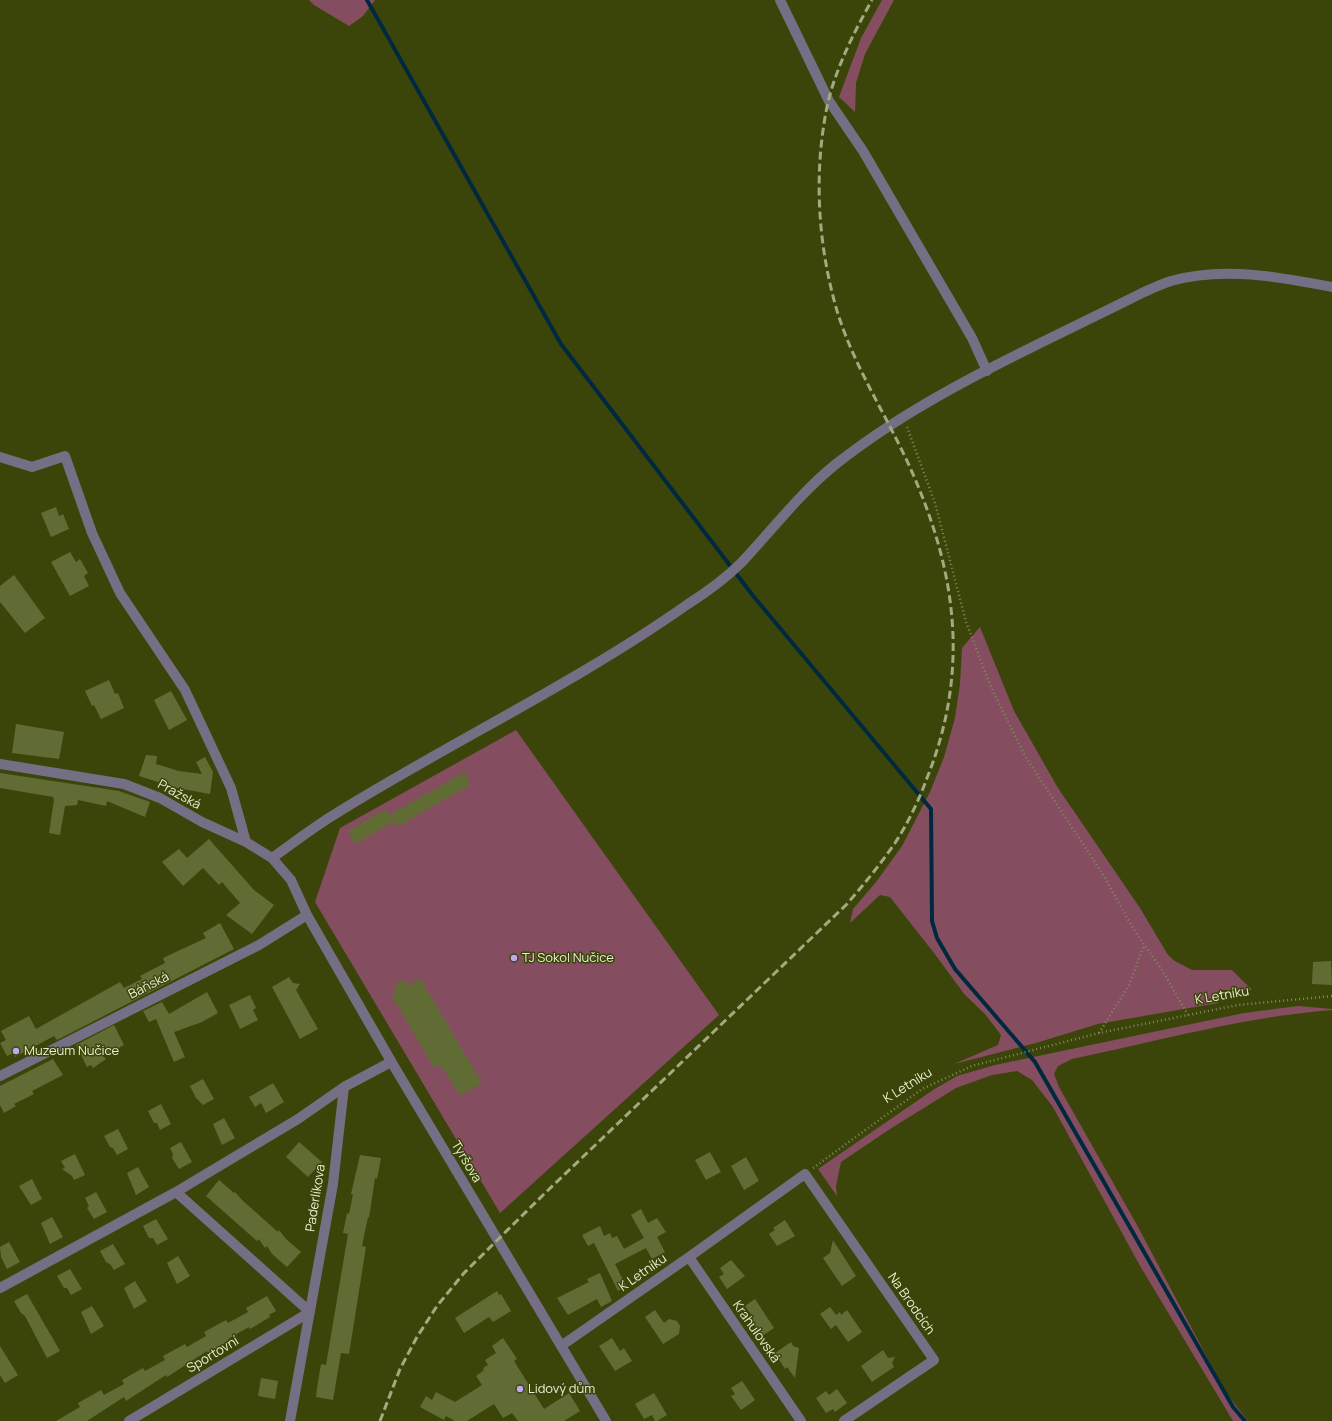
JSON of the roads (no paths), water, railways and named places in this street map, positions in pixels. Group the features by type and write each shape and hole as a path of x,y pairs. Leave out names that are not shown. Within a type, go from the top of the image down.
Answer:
{"street":[{"path":"780,0 829,101 863,151 972,338 987,371"},
{"path":"272,858 331,816 609,655 687,605 727,576 741,563 792,505 816,481 861,445 903,418 963,383 1142,293 1170,282 1200,276 1228,274 1289,279 1332,287"},
{"path":"0,457 32,467 65,456 92,533 120,593 185,690 231,788 246,842"},
{"name":"Pražská","path":"0,764 124,784 160,798 202,822 246,842 272,858 291,880 307,915"},
{"name":"Tyršova","path":"307,915 391,1062 606,1421"},
{"name":"Báňská","path":"0,1076 259,945 307,915"},
{"path":"0,1288 176,1192 298,1118 344,1087 391,1062"},
{"name":"Paderlíkova","path":"290,1421 333,1184 344,1087"},
{"name":"K Letníku","path":"561,1346 689,1258 805,1174"},
{"name":"Na Brodcích","path":"805,1174 934,1360 844,1421"},
{"path":"176,1192 310,1312"},
{"name":"Krahulovská","path":"689,1258 802,1421"},
{"name":"Sportovní","path":"129,1421 310,1312"}],"waterway":[{"path":"367,0 561,344 754,597 931,809 932,921 937,938 955,969 1035,1062 1233,1407 1245,1421"}],"railway":[{"path":"380,1421 400,1369 417,1337 437,1306 464,1273 541,1197 847,904 878,867 895,843 913,811 927,778 941,737 949,697 953,658 952,619 947,580 937,541 924,502 908,463 857,363 840,321 828,276 819,201 821,151 828,102 836,75 859,24 872,0"}],"place":[{"name":"TJ Sokol Nučice","path":"514,958"},
{"name":"Muzeum Nučice","path":"16,1051"},
{"name":"Lidový dům","path":"520,1389"}]}
